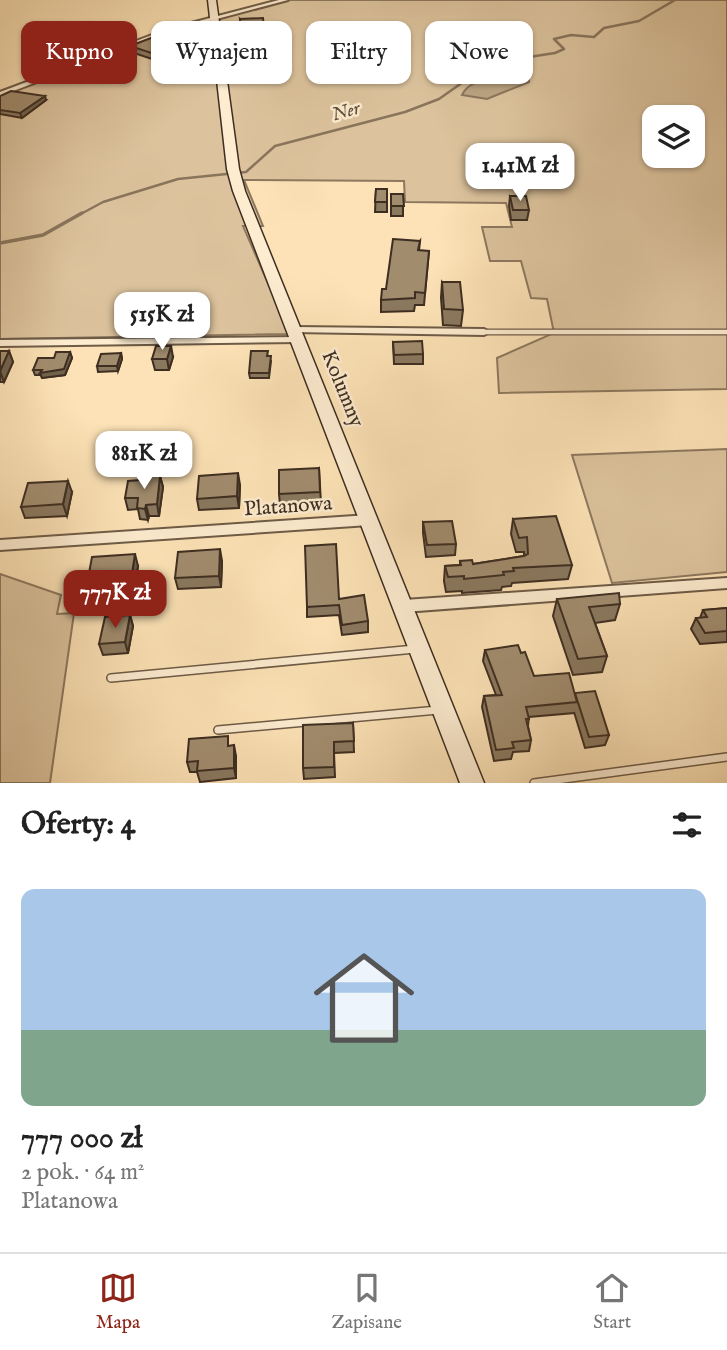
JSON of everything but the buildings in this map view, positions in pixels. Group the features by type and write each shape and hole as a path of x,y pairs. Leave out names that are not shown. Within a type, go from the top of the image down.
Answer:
{"street":[{"name":"Kolumny","path":"212,0 234,173 472,783"},
{"path":"0,94 131,43 215,17 285,0"},
{"path":"0,343 484,332"},
{"name":"Platanowa","path":"0,545 369,520"},
{"path":"404,606 727,583"}],"lane":[{"path":"484,332 727,332"},
{"path":"111,678 420,648"},
{"path":"218,730 444,710"},
{"path":"534,783 727,757"}],"shaded area":[{"path":"286,0 727,0 727,389 499,393 497,358 554,333 547,299 531,298 521,261 490,261 482,227 512,227 506,203 405,202 404,181 244,180 263,226 243,226 290,334 0,339 0,96 32,84 137,84 137,44 151,39 151,84 292,84 292,21 206,21"},
{"path":"524,84 487,99 462,95 472,85"},
{"path":"727,449 727,572 612,583 572,455"},
{"path":"0,574 61,595 57,614 74,613 50,783 0,783"}],"waterway":[{"name":"Ner","path":"79,215 103,202 178,179 246,172 275,146 405,112 439,99 490,63 555,53 564,49 554,39 571,35 594,37 604,28 639,21 675,0"},
{"name":"Ner","path":"0,243 43,235 82,213"}]}
